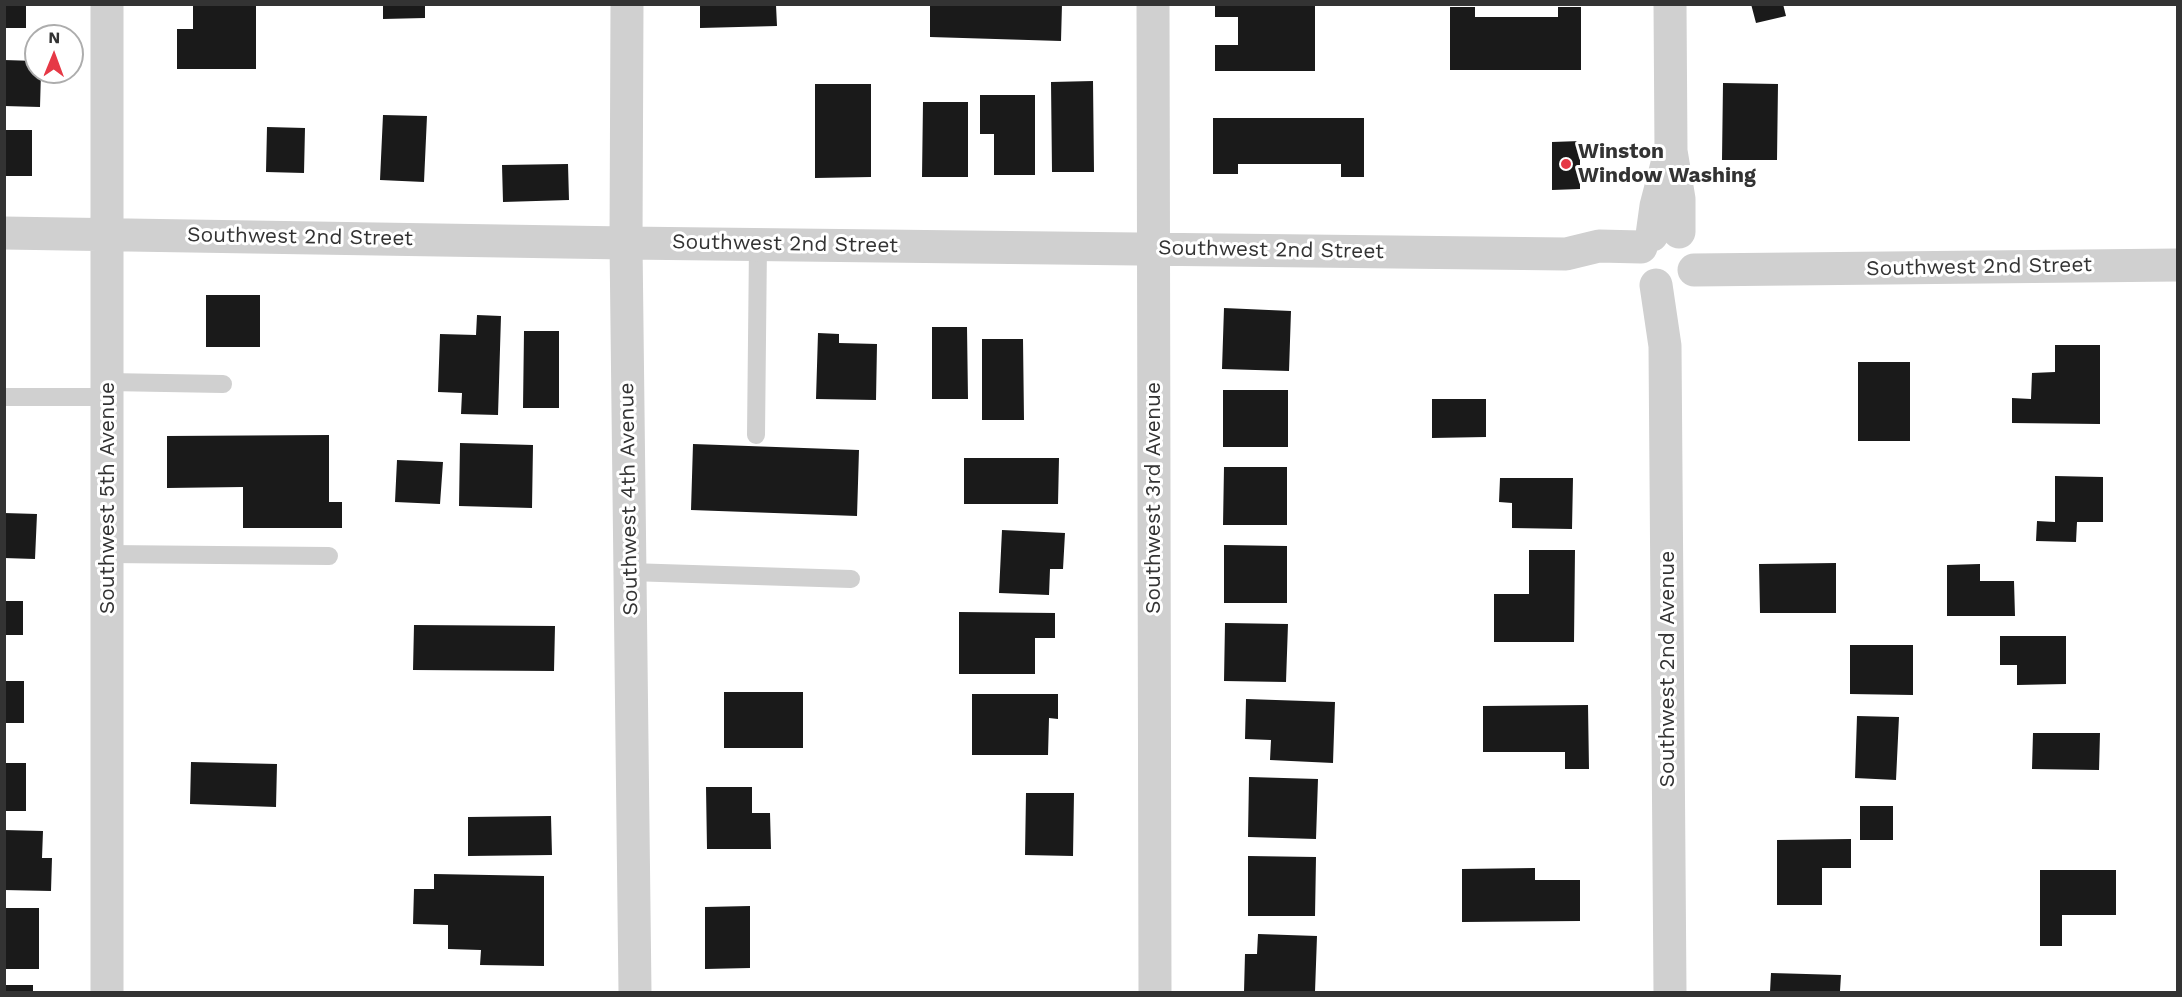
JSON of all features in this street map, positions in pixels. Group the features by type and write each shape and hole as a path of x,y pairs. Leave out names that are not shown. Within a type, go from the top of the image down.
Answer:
{"street":[{"name":"Southwest 5th Avenue","path":"107,4 107,993"},
{"name":"Southwest 4th Avenue","path":"627,4 626,243 635,993"},
{"name":"Southwest 3rd Avenue","path":"1153,4 1155,993"},
{"name":"Southwest 2nd Avenue","path":"1670,4 1671,151 1656,206 1667,259 1665,346 1670,993"},
{"name":"Southwest 2nd Street","path":"4,233 1566,254 1599,246 1667,259 1751,251 1780,269 2178,265"}],"lane":[{"path":"756,435 758,244"},
{"path":"4,397 223,384"},
{"path":"108,554 329,556"},
{"path":"629,572 851,579"}],"building":[{"path":"4,4 26,4 24,28 4,28"},
{"path":"193,4 256,4 256,69 177,69 177,29 193,29"},
{"path":"383,4 425,4 425,18 383,19"},
{"path":"930,4 1062,4 1061,41 930,37"},
{"path":"1215,4 1315,4 1315,71 1215,71 1215,45 1238,45 1238,17 1215,17"},
{"path":"1751,4 1783,4 1786,16 1756,23"},
{"path":"700,5 776,5 777,26 700,28"},
{"path":"1450,7 1475,7 1475,17 1558,17 1558,7 1581,7 1581,70 1450,70"},
{"path":"4,60 24,61 24,84 41,84 40,107 4,106"},
{"path":"1093,81 1094,172 1052,172 1051,82"},
{"path":"1723,83 1778,84 1777,160 1722,160"},
{"path":"815,84 871,84 871,177 815,178"},
{"path":"980,95 1035,95 1035,175 994,175 994,134 980,134"},
{"path":"923,102 968,102 968,177 922,177"},
{"path":"383,115 427,116 424,182 380,180"},
{"path":"1213,118 1364,118 1364,177 1341,177 1341,164 1238,164 1238,174 1213,174"},
{"path":"267,127 305,128 304,173 266,172"},
{"path":"4,130 32,130 32,176 4,176"},
{"name":"Winston Window Washing","path":"1580,141 1580,189 1552,190 1552,142"},
{"path":"568,164 569,200 503,202 502,165"},
{"path":"206,295 260,295 260,347 206,347"},
{"path":"1224,308 1291,311 1289,371 1222,369"},
{"path":"477,315 501,316 498,415 461,414 462,393 438,392 440,334 476,335"},
{"path":"932,327 967,327 968,399 932,399"},
{"path":"524,331 559,331 559,408 523,408"},
{"path":"818,333 839,334 839,343 877,344 876,400 816,399"},
{"path":"982,339 1023,339 1024,420 982,420"},
{"path":"2055,345 2100,345 2100,424 2012,423 2012,398 2031,399 2032,373 2055,372"},
{"path":"1858,362 1910,362 1910,441 1858,441"},
{"path":"1223,390 1288,390 1288,447 1223,447"},
{"path":"1432,399 1486,399 1486,437 1432,438"},
{"path":"329,435 329,502 342,502 342,528 243,528 243,487 167,488 167,436"},
{"path":"460,443 533,445 532,508 459,506"},
{"path":"693,444 859,450 857,516 691,510"},
{"path":"964,458 1059,458 1058,504 964,504"},
{"path":"397,460 443,462 440,504 395,502"},
{"path":"1224,467 1287,467 1287,525 1223,525"},
{"path":"2055,476 2103,477 2103,522 2077,522 2076,542 2036,541 2037,521 2055,522"},
{"path":"1500,478 1573,478 1572,529 1512,528 1512,503 1499,502"},
{"path":"4,513 37,514 35,559 4,558"},
{"path":"1002,530 1065,533 1063,569 1050,569 1049,595 999,593"},
{"path":"1224,545 1287,546 1287,603 1224,603"},
{"path":"1529,550 1575,550 1574,642 1494,642 1494,594 1529,594"},
{"path":"1836,563 1836,613 1760,613 1759,564"},
{"path":"1980,564 1980,581 2014,581 2015,616 1947,616 1947,565"},
{"path":"4,601 23,601 23,635 4,635"},
{"path":"959,612 1055,613 1055,638 1035,638 1035,674 959,674"},
{"path":"1225,623 1288,624 1286,682 1224,681"},
{"path":"414,625 555,626 554,671 413,670"},
{"path":"2000,636 2066,636 2066,684 2017,685 2017,665 2000,665"},
{"path":"1850,645 1913,645 1913,695 1850,694"},
{"path":"4,681 24,681 24,723 4,723"},
{"path":"724,692 803,692 803,748 724,748"},
{"path":"972,694 1058,694 1058,719 1049,718 1048,755 972,755"},
{"path":"1246,699 1335,702 1333,763 1270,760 1271,740 1245,739"},
{"path":"1588,705 1589,769 1565,769 1565,752 1483,752 1483,706"},
{"path":"1857,716 1899,717 1896,780 1855,778"},
{"path":"2033,733 2100,733 2099,770 2032,769"},
{"path":"191,762 277,764 276,807 190,804"},
{"path":"4,763 26,763 26,811 4,811"},
{"path":"1249,777 1318,779 1316,839 1248,837"},
{"path":"706,787 752,787 752,813 770,813 771,849 707,849"},
{"path":"1026,793 1074,793 1073,856 1025,855"},
{"path":"1860,806 1893,806 1893,840 1860,840"},
{"path":"551,816 552,855 468,856 468,817"},
{"path":"4,830 43,831 42,858 52,858 51,891 4,890"},
{"path":"1851,839 1851,868 1822,868 1822,905 1777,905 1777,840"},
{"path":"1248,856 1316,857 1315,916 1248,916"},
{"path":"1535,868 1535,880 1580,880 1580,921 1462,922 1462,869"},
{"path":"2040,870 2116,870 2116,915 2062,915 2062,946 2040,946"},
{"path":"434,874 544,876 544,966 480,965 481,950 448,949 448,925 413,924 414,889 434,889"},
{"path":"750,906 750,968 705,969 705,907"},
{"path":"4,908 39,908 39,969 4,969"},
{"path":"1258,934 1317,936 1315,992 1244,992 1245,954 1257,954"},
{"path":"1771,973 1841,975 1840,991 1770,992"},
{"path":"4,985 33,985 33,992 4,992"}],"place":[{"name":"Winston Window Washing","path":"1566,164"}]}
